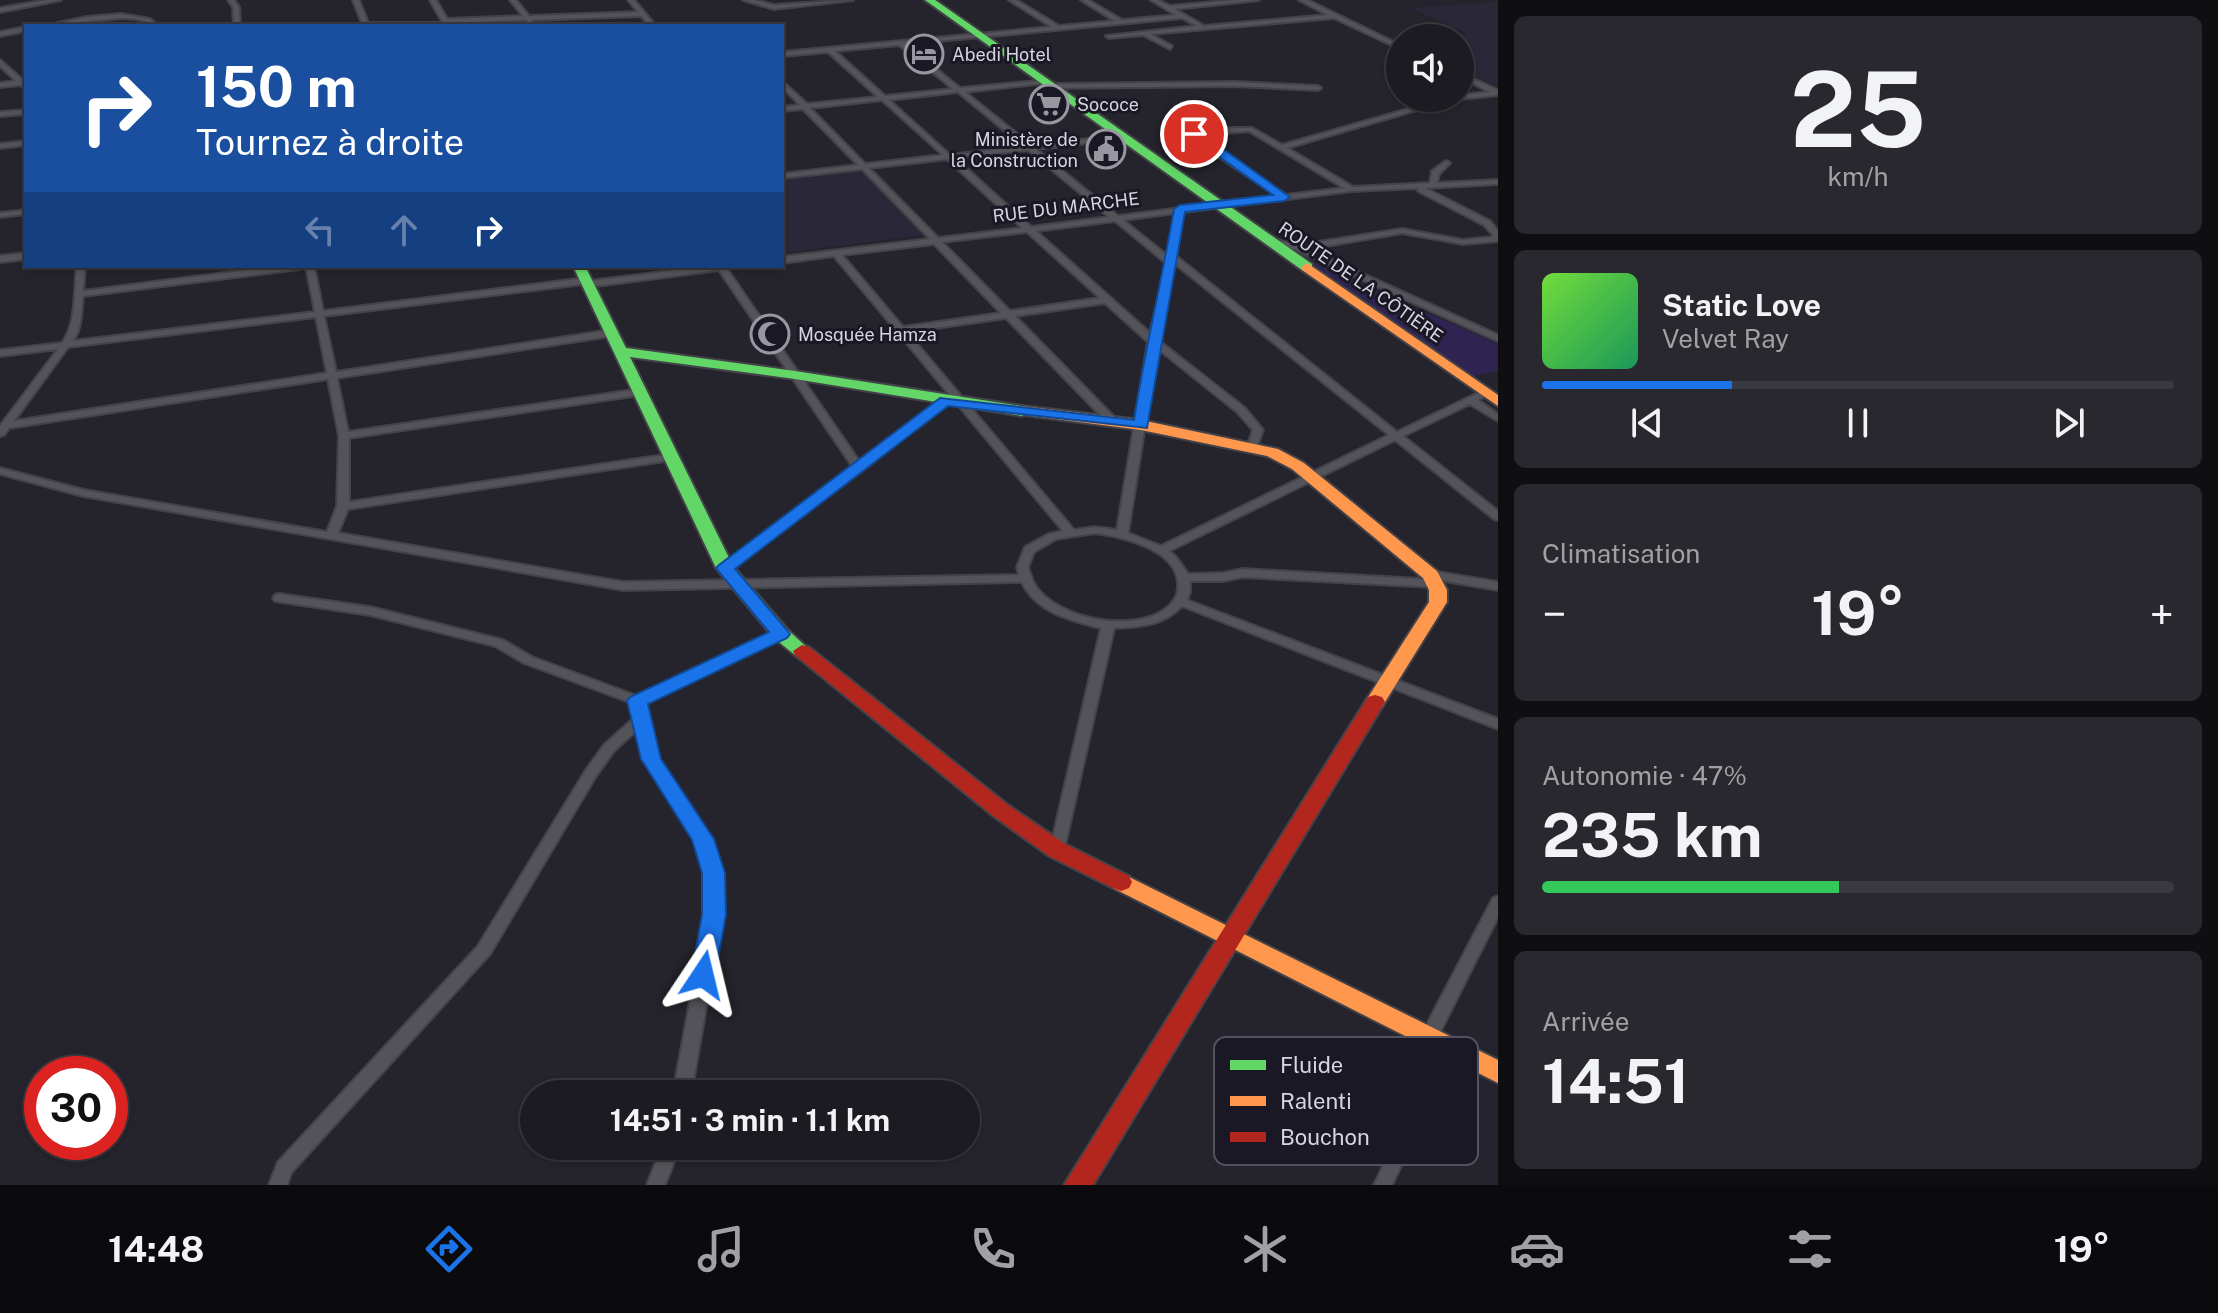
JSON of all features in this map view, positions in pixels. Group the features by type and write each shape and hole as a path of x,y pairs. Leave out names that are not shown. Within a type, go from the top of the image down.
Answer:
{"street":[{"path":"0,10 58,0"},
{"path":"231,0 236,7 237,24"},
{"path":"356,0 365,24"},
{"path":"433,0 447,24 643,14"},
{"path":"513,0 531,22"},
{"path":"631,0 651,24"},
{"path":"746,0 774,7 850,0"},
{"name":"ROUTE DE LA CÔTIÈRE","path":"929,0 1484,398"},
{"path":"1012,0 1058,28"},
{"path":"1084,0 1170,47"},
{"path":"1154,0 1204,28"},
{"path":"1170,8 1256,0"},
{"path":"1304,1 1318,0"},
{"path":"1304,1 1386,40"},
{"path":"784,54 1183,16"},
{"path":"1109,36 1335,16"},
{"path":"72,24 131,17 151,20 154,24"},
{"path":"0,34 24,29"},
{"path":"901,43 1116,217 1498,517"},
{"path":"830,50 1153,341 1252,421 1258,430 1252,447"},
{"path":"0,62 23,85"},
{"path":"1474,82 1498,93"},
{"path":"784,109 1049,84 1235,84 1318,88"},
{"path":"0,85 23,85"},
{"path":"784,85 1112,421"},
{"path":"1474,96 1498,93"},
{"path":"1186,108 1220,130"},
{"path":"0,114 24,112"},
{"path":"1283,147 1397,112"},
{"path":"1284,197 1194,136 1197,132 1250,129 1352,189"},
{"path":"784,176 1123,137"},
{"path":"0,146 24,143"},
{"path":"1433,186 1435,173 1446,163"},
{"name":"RUE DU MARCHE","path":"784,260 1352,189 1498,182"},
{"path":"1299,248 1409,230 1463,242 1495,239 1497,235 1494,230 1481,219 1418,187"},
{"path":"1122,534 1153,341 1180,209"},
{"path":"0,215 24,212"},
{"path":"1481,219 1498,218"},
{"path":"1266,240 1299,248 1498,338"},
{"path":"836,253 1069,531"},
{"path":"0,259 24,256"},
{"path":"3,429 66,345 76,320 81,268"},
{"path":"79,294 283,268"},
{"path":"310,268 344,436 343,506 332,534"},
{"path":"0,353 322,314 584,277 699,268"},
{"path":"725,268 859,468"},
{"path":"584,277 725,568 781,634 1000,810 1057,850 1429,1037 1498,902"},
{"path":"902,330 1107,300"},
{"path":"3,429 611,333"},
{"path":"621,352 795,375 965,404 1141,425 1252,447 1286,458 1432,579 1438,602 1228,937 1078,1185"},
{"path":"344,436 640,392"},
{"path":"1161,550 1484,398 1498,418"},
{"path":"725,568 945,401"},
{"path":"343,506 671,457"},
{"path":"0,471 83,493 623,586 1023,578"},
{"path":"1095,530 1122,534 1161,550 1176,563 1185,578 1186,590 1182,602 1171,613 1154,621 1108,626 1079,620 1053,609 1034,595 1023,578 1023,562 1031,548 1047,537 1069,531 1095,530"},
{"path":"1185,578 1243,573 1432,579 1498,586"},
{"path":"279,598 370,611 499,643 540,665 637,701 781,634"},
{"path":"1182,602 1498,724"},
{"path":"1057,850 1108,626"},
{"path":"637,701 651,759 703,839 713,873 714,915 685,1080"},
{"path":"278,1185 284,1168 484,950 591,773 609,748 641,719"},
{"path":"1478,1062 1498,1072"},
{"path":"656,1185 666,1160"},
{"path":"1383,1185 1392,1165"}],"shaded area":[{"path":"1498,2 1498,86 1474,75 1474,24 1447,24 1411,8"},
{"path":"860,170 923,235 784,253 784,180"},
{"path":"1296,255 1498,344 1498,371 1473,376"}],"traffic: fast":[{"path":"929,0 1307,267"},
{"path":"580,268 725,568 781,634 802,651"},
{"path":"621,352 795,375 1022,411"}],"traffic: slow":[{"path":"1307,267 1498,402"},
{"path":"1022,411 1141,425 1272,452 1298,466 1431,575 1438,590 1438,602 1375,702"},
{"path":"1121,882 1429,1037"},
{"path":"1478,1062 1498,1072"}],"traffic: jam":[{"path":"802,651 1000,810 1057,850 1121,882"},
{"path":"1078,1185 1375,702"}],"place":[{"name":"Abedi Hotel","path":"924,54"},
{"name":"Sococe","path":"1049,104"},
{"name":"Ministère de la Construction","path":"1106,149"},
{"name":"Mosquée Hamza","path":"770,334"}],"route":[{"path":"703,975 714,915 713,873 703,839 651,759 637,701 781,634 725,568 794,519 945,401 1141,425 1153,341 1180,209 1284,197 1194,134"}]}
